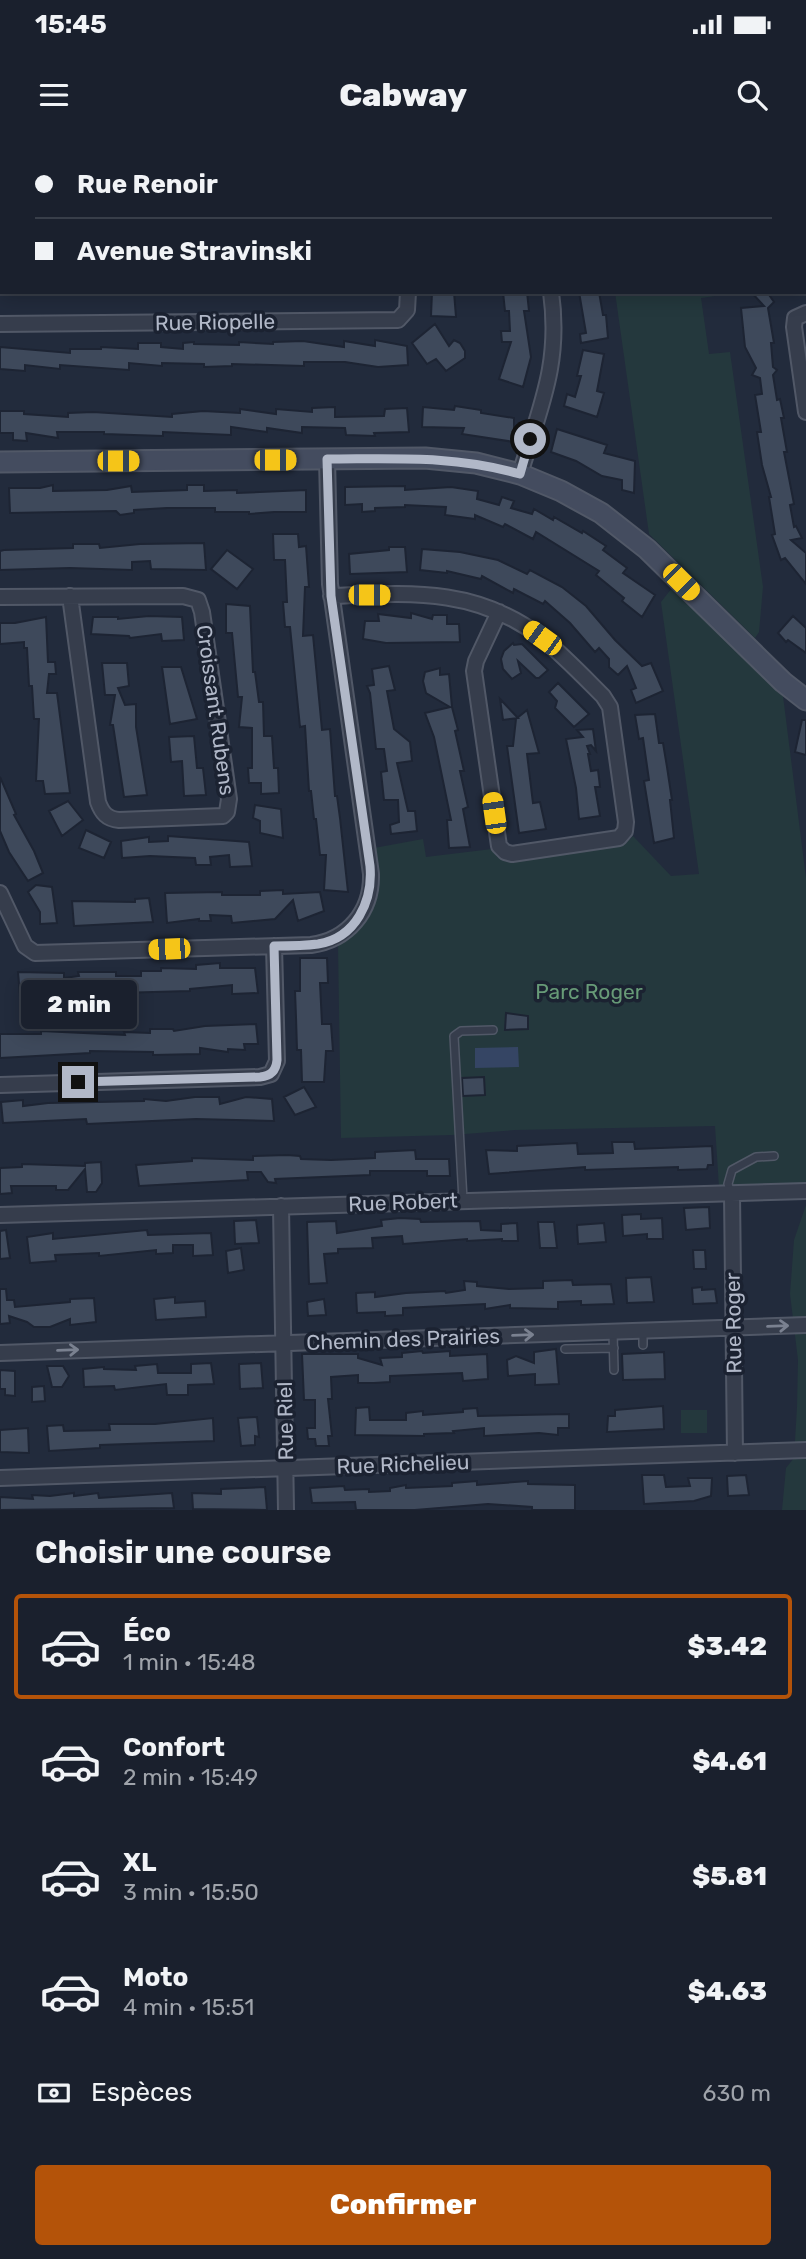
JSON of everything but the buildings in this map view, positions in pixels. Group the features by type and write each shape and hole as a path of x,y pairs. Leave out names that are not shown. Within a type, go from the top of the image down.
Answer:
{"street":[{"name":"Rue Riopelle","path":"0,324 398,320 407,310 408,294"},
{"path":"520,474 552,370 555,337 551,294"},
{"path":"806,313 795,318 794,327 806,412"},
{"path":"0,463 436,458 476,463 520,474 576,498 626,531 806,701"},
{"path":"0,893 25,946 35,953 320,944 336,938 350,928 361,915 370,891 370,866 331,596 327,459"},
{"path":"331,596 434,595 471,601 499,612 542,638 608,702 626,822 625,831 619,838 512,854 502,851 499,846 474,671 499,612"},
{"name":"Croissant Rubens","path":"0,597 70,596 183,596 198,600 229,799 227,811 223,816 119,820 110,818 102,811 98,802 70,596"},
{"path":"0,1085 260,1077 271,1074 277,1060 274,946"},
{"name":"Rue Robert","path":"0,1215 806,1191"},
{"name":"Rue Roger","path":"732,1194 735,1453"},
{"name":"Rue Riel","path":"281,1206 286,1510"},
{"name":"Chemin des Prairies","path":"0,1353 613,1332 643,1338 733,1328 806,1325"},
{"name":"Rue Richelieu","path":"0,1478 806,1451"}],"lane":[{"path":"463,1200 454,1036 461,1031 493,1030"},
{"path":"732,1194 728,1184 732,1170 761,1156 774,1156"},
{"path":"613,1332 614,1370"},
{"path":"565,1349 614,1348"}],"green space":[{"path":"615,294 722,294 701,298 709,354 730,352 763,587 759,632 755,638 649,534"},
{"name":"Parc Roger","path":"672,588 783,696 806,878 806,1184 719,1187 715,1126 515,1130 452,1135 341,1138 338,945 361,925 373,903 376,878 374,848 423,839 426,857 492,849 497,857 507,861 609,848 626,843 633,836 671,876 699,874 661,602"},
{"path":"806,1205 806,1510 782,1510 786,1468 794,1458 797,1407 798,1360 790,1294 794,1240"},
{"path":"681,1410 707,1410 707,1433 681,1433"}],"water":[{"path":"518,1047 519,1067 475,1068 475,1048"}],"route":[{"path":"78,1082 260,1077 271,1074 277,1060 274,946 320,944 336,938 350,928 366,905 371,882 370,866 330,584 327,459 436,458 476,463 520,474 530,439"}]}
